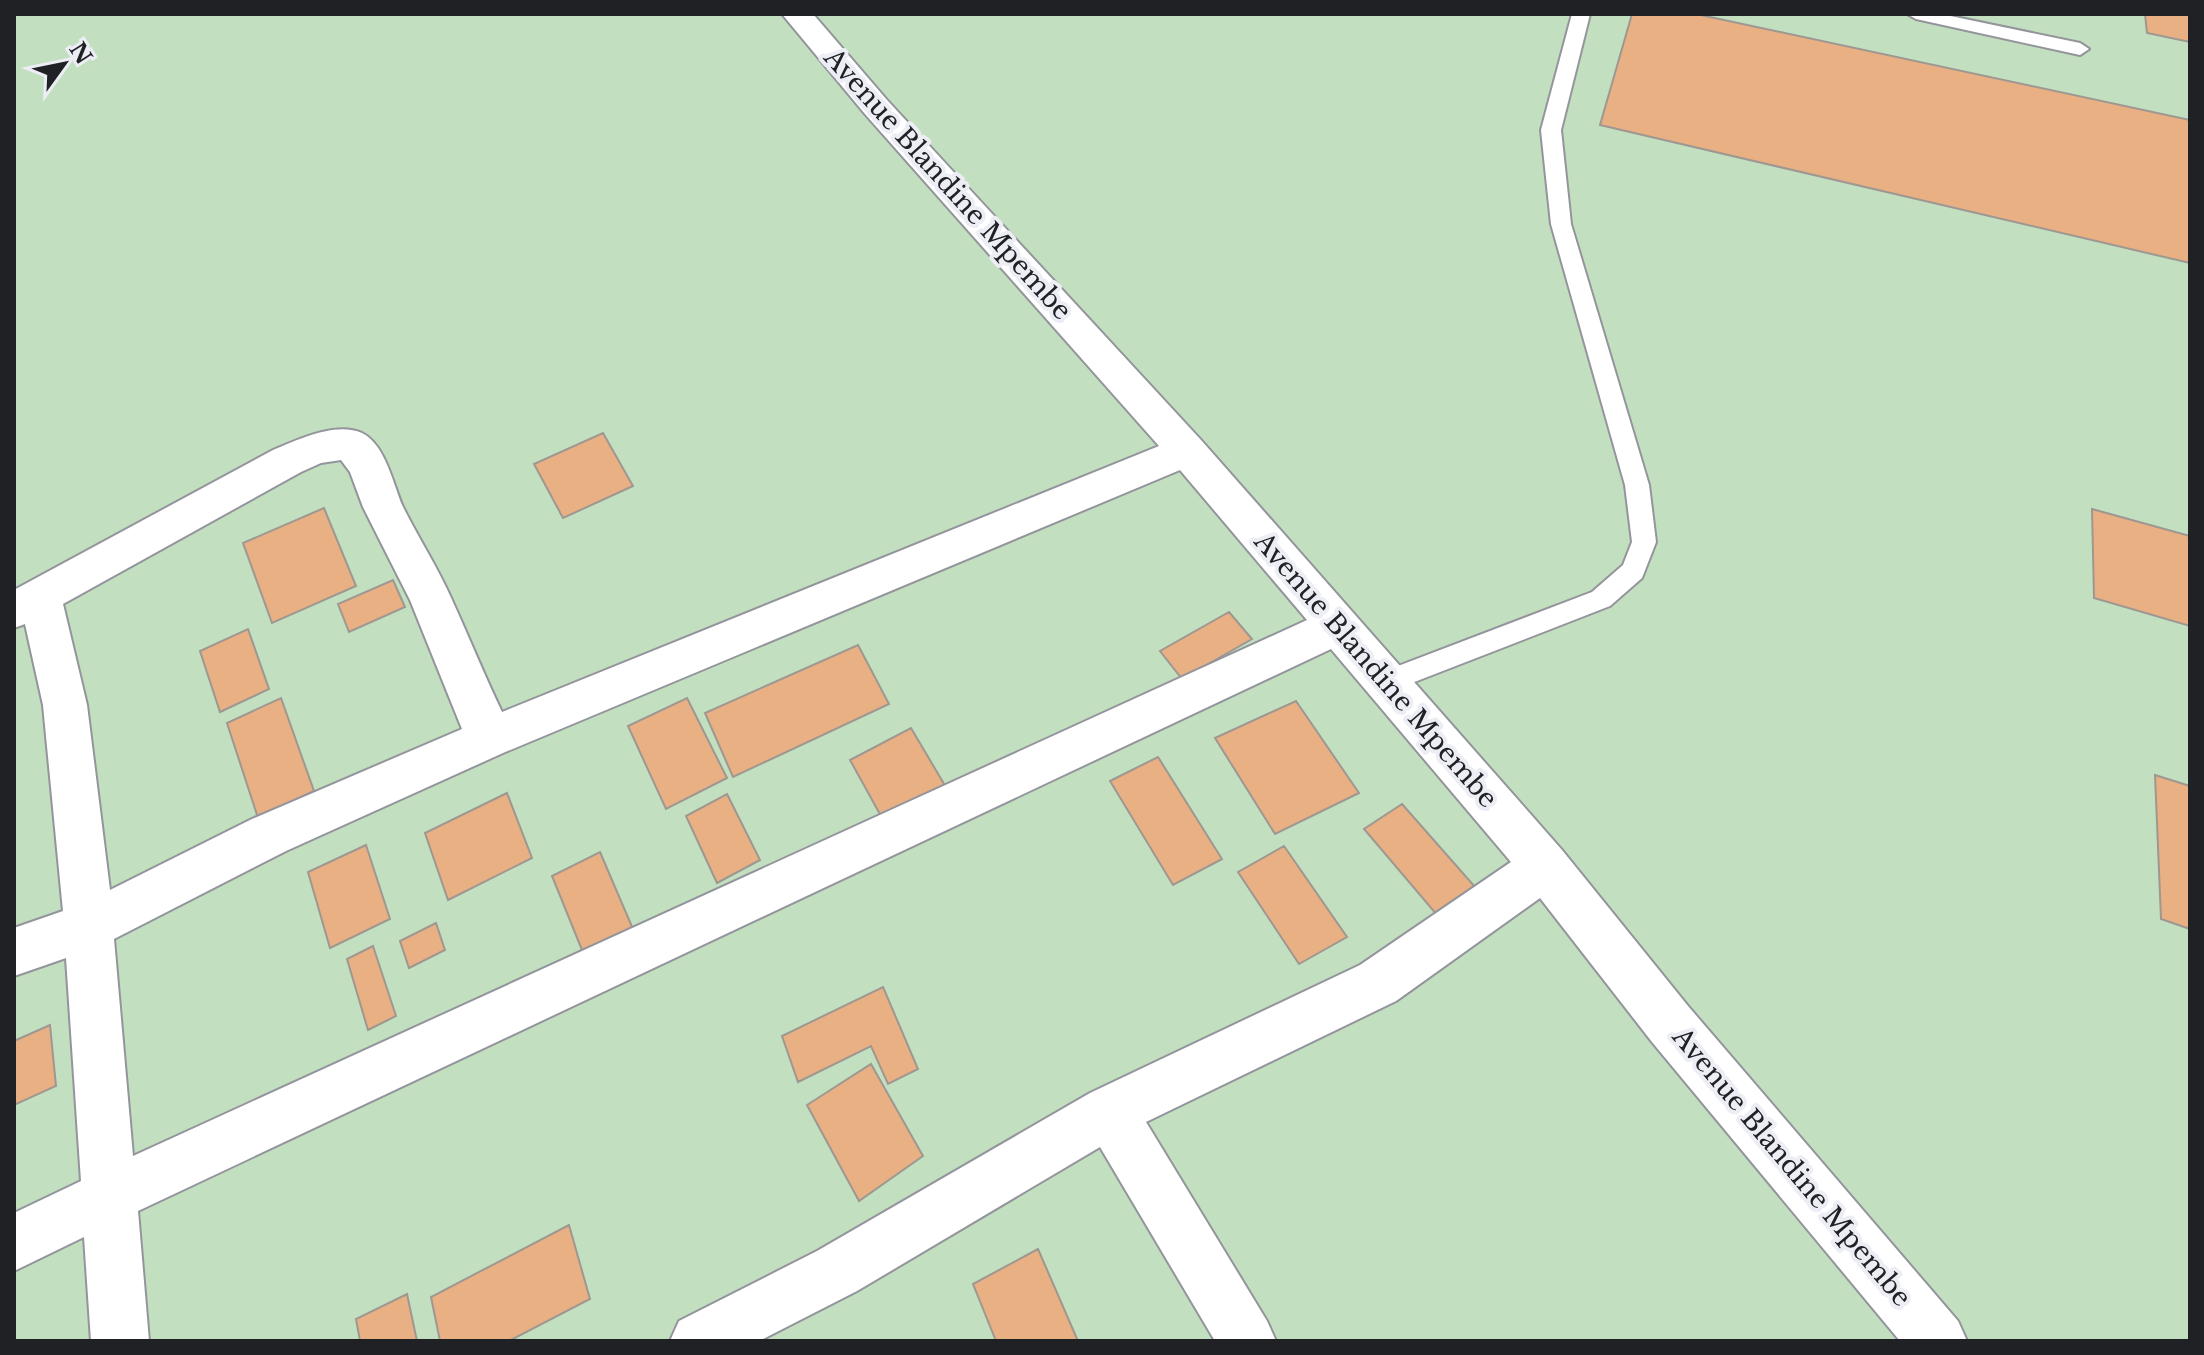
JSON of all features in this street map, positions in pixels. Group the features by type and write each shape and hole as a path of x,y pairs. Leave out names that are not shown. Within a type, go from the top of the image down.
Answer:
{"street":[{"name":"Avenue Blandine Mpembe","path":"797,14 876,107 1187,451 1545,866 1670,1024 1938,1341"},
{"path":"120,1341 97,1006 65,705 27,603 135,541 284,464 335,444 351,445 367,466 383,507 431,599 468,693 481,716 487,739"},
{"path":"14,952 89,926 269,835 487,739 1187,451"},
{"path":"14,1243 108,1196 1337,626"},
{"path":"721,1335 1109,1112 1378,983 1545,866"},
{"path":"1109,1112 1247,1341"}],"lane":[{"path":"1386,682 1601,599 1633,571 1644,542 1637,485 1561,224 1551,130 1581,14"},
{"path":"1916,14 2080,49"}],"green space":[{"path":"14,14 2190,14 2190,1341 14,1341"}],"building":[{"path":"1632,14 1696,14 2190,120 2190,263 1600,125"},
{"path":"2145,14 2190,14 2190,42 2147,33"},
{"path":"603,433 633,486 563,518 534,464"},
{"path":"324,508 356,586 272,623 243,543"},
{"path":"2092,509 2190,536 2190,626 2094,598"},
{"path":"393,580 405,607 349,632 338,604"},
{"path":"1229,612 1252,639 1182,679 1160,651"},
{"path":"248,629 269,689 220,712 200,651"},
{"path":"858,645 889,704 733,777 705,713"},
{"path":"281,698 314,791 258,818 227,723"},
{"path":"687,698 727,778 666,809 628,726"},
{"path":"1296,701 1359,793 1275,834 1215,738"},
{"path":"911,728 950,794 887,827 850,760"},
{"path":"1158,757 1222,859 1173,885 1110,781"},
{"path":"2155,775 2190,786 2190,929 2161,919"},
{"path":"507,793 532,858 448,900 425,833"},
{"path":"727,794 760,860 717,883 686,816"},
{"path":"1402,804 1476,888 1437,915 1364,829"},
{"path":"366,845 390,919 330,948 308,872"},
{"path":"1284,846 1347,937 1299,964 1238,872"},
{"path":"600,852 633,929 584,955 552,876"},
{"path":"436,923 445,950 409,968 400,941"},
{"path":"373,946 396,1016 368,1030 347,959"},
{"path":"883,987 918,1069 888,1084 871,1046 798,1082 782,1036"},
{"path":"50,1025 56,1086 14,1105 14,1041"},
{"path":"871,1064 923,1156 859,1201 807,1105"},
{"path":"569,1225 590,1299 509,1341 440,1341 431,1297"},
{"path":"1038,1249 1078,1341 996,1341 973,1284"},
{"path":"407,1294 417,1341 360,1341 356,1319"}]}
